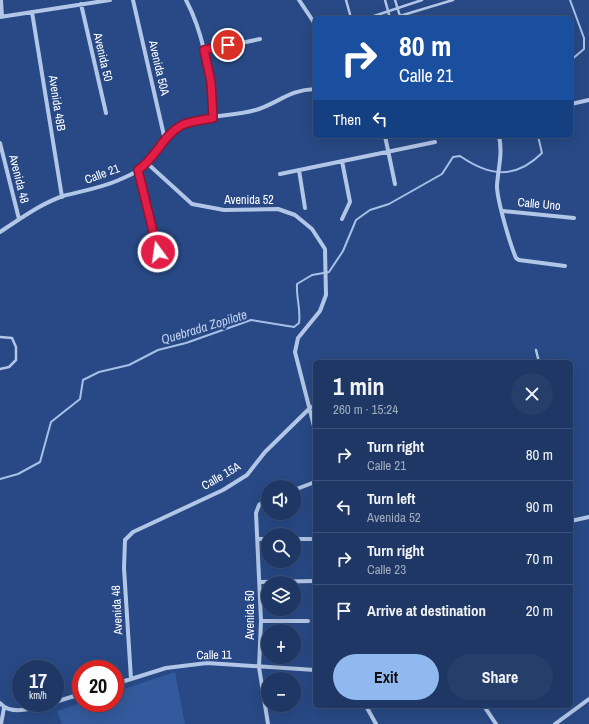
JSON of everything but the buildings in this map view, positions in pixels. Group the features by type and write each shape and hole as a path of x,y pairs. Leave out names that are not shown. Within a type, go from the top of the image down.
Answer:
{"street":[{"path":"1,0 1,17 110,0"},
{"name":"Avenida 50A","path":"133,0 165,140"},
{"path":"186,0 195,18 204,50 211,82 213,118"},
{"path":"299,0 313,21"},
{"name":"Avenida 50","path":"81,4 106,113"},
{"name":"Avenida 48B","path":"32,12 62,197"},
{"path":"204,50 260,39"},
{"name":"Calle 21","path":"0,232 33,210 62,197 98,188 138,170 148,164 165,140 175,130 183,125 258,109 290,93 300,90 313,89"},
{"path":"573,104 589,100"},
{"path":"385,138 395,184"},
{"path":"500,138 502,147 498,194 515,255 519,260 565,266"},
{"name":"Avenida 48","path":"0,142 19,219"},
{"path":"280,174 435,142"},
{"path":"342,161 350,202 342,219"},
{"name":"Avenida 52","path":"148,164 192,204 224,210 278,209 295,215 312,229 325,249 326,295 320,311 298,338 295,345 295,352 313,418"},
{"path":"299,170 306,208"},
{"name":"Calle Uno","path":"503,211 574,218"},
{"name":"Calle 15A","path":"125,540 133,532 222,490 247,475 265,452 311,407"},
{"path":"301,487 313,483"},
{"name":"Avenida 50","path":"261,504 256,512 261,621 259,667 268,724"},
{"path":"573,521 589,517"},
{"path":"301,539 311,539"},
{"name":"Avenida 48","path":"125,540 124,568 131,679"},
{"path":"260,582 313,581"},
{"path":"261,621 308,621"},
{"name":"Calle 11","path":"124,681 166,668 207,663 313,670"},
{"path":"555,724 589,699"},
{"path":"0,703 4,708 12,709"},
{"path":"1,724 0,718 4,708"},
{"path":"367,708 376,724"},
{"path":"485,708 496,724"}],"lane":[{"path":"346,0 350,16"},
{"path":"385,0 389,16"},
{"path":"395,0 400,16 454,0"},
{"path":"374,16 422,0"},
{"path":"138,170 158,252"},
{"path":"0,337 12,338 16,347 16,360 9,367 0,370"},
{"path":"536,350 538,360"}],"shaded area":[{"path":"175,672 185,724 62,724 57,712 64,712 64,709 72,706 72,712 124,712 124,689"}],"waterway":[{"path":"570,0 584,38 584,49 573,58"},
{"name":"Quebrada Zopilote","path":"0,479 18,474 40,462 51,422 80,399 83,380 99,372 129,365 158,350 186,343 251,320 294,327 299,323 297,284 312,275 329,272 343,251 356,220 370,210 389,204 442,174 453,157 460,156 481,168 492,171 502,172 522,168 542,153 538,138"}],"route":[{"path":"158,252 138,170 148,164 165,140 175,130 183,125 213,118 211,82 204,50 228,45"}]}
